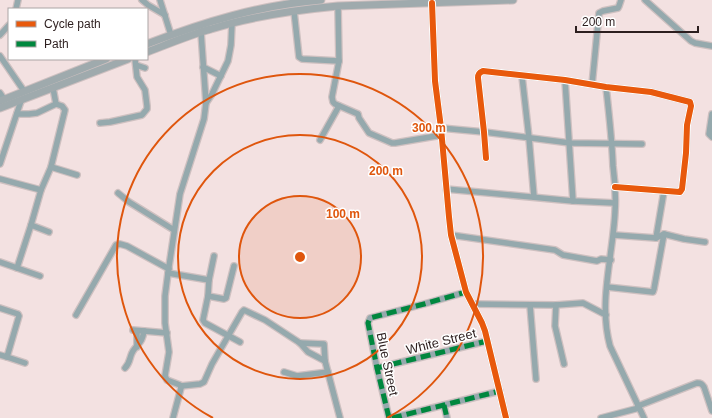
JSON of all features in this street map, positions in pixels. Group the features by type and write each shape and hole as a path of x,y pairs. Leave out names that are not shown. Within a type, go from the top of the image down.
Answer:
{"main road":[{"path":"148,44 171,34 250,11 321,0"},
{"path":"148,52 201,32 252,19 294,11 338,6 513,0"},
{"path":"0,108 54,88 90,69 99,60"},
{"path":"2,100 90,69 124,60"}],"street":[{"path":"142,0 165,15"},
{"path":"160,0 171,34"},
{"path":"592,85 600,13 618,8 621,0"},
{"path":"645,0 691,41 696,44 712,46"},
{"path":"432,3 435,81 442,135 448,217 451,235 466,292 482,322 506,418"},
{"path":"338,6 339,61 332,97 333,102 358,114 369,133 392,143 442,135"},
{"path":"294,11 299,57 302,59 339,61"},
{"path":"206,103 228,61 231,45 232,24"},
{"path":"0,35 8,25"},
{"path":"201,32 206,103 204,120 180,194 168,271 165,303 165,324 168,352 166,378 167,380 181,386 200,384 204,382 212,364 243,310 246,310 265,320 300,343 308,352 325,361"},
{"path":"0,56 24,91"},
{"path":"136,62 145,68"},
{"path":"100,123 142,115 145,112 147,106 144,90 137,77 136,62"},
{"path":"203,67 221,76"},
{"path":"486,158 478,75 483,71 565,80 606,87 651,92 688,100 691,103 691,106 687,125 682,189 680,192 615,187"},
{"path":"522,76 534,197"},
{"path":"565,80 570,143 572,201"},
{"path":"606,87 615,187 614,235 607,286 606,315 608,336 610,346 644,418"},
{"path":"54,88 56,104"},
{"path":"0,93 2,100"},
{"path":"0,164 20,101"},
{"path":"17,114 37,113 56,104 62,106 65,112 52,167 40,190 31,225 17,268"},
{"path":"320,140 339,106"},
{"path":"712,114 709,134 712,137"},
{"path":"441,128 570,143 642,144"},
{"path":"52,167 78,175"},
{"path":"0,179 40,190"},
{"path":"446,189 615,204"},
{"path":"656,238 664,191"},
{"path":"118,194 174,230"},
{"path":"31,225 49,232"},
{"path":"614,235 656,238 664,234 705,242"},
{"path":"607,286 653,292 664,234"},
{"path":"451,235 555,250 562,255 597,261 601,259 611,260"},
{"path":"76,315 116,245 120,244 127,246 168,271 209,280"},
{"path":"214,256 203,321 240,342"},
{"path":"0,262 40,276"},
{"path":"208,296 224,299 226,298 234,266"},
{"name":"Blue Street","path":"390,418 377,368 368,323 370,318 466,292"},
{"path":"473,304 556,305 583,303 606,315"},
{"path":"530,305 536,379"},
{"path":"556,305 555,326 564,364"},
{"path":"0,308 18,314 19,316 7,357"},
{"path":"137,346 135,330 166,333"},
{"path":"125,368 130,363 133,351 142,341 144,331"},
{"name":"White Street","path":"377,368 487,341"},
{"path":"300,343 324,344 325,361 340,418"},
{"path":"0,355 24,363"},
{"path":"284,372 297,376 328,372"},
{"path":"601,418 639,407 700,383 704,387 712,411"},
{"path":"173,418 181,386"},
{"path":"390,418 500,391"},
{"path":"444,405 447,418"}],"marked path":[{"path":"389,418 368,323 370,318 466,292"},
{"path":"377,368 487,341"},
{"path":"392,418 500,391"},
{"path":"444,405 447,418"}],"cycle path":[{"path":"432,3 435,81 451,235 466,292 485,331 506,418"},
{"path":"486,158 478,78 479,74 483,71 565,80 606,87 651,92 690,102 691,106 687,125 686,153 682,189 680,192 615,187"}]}
